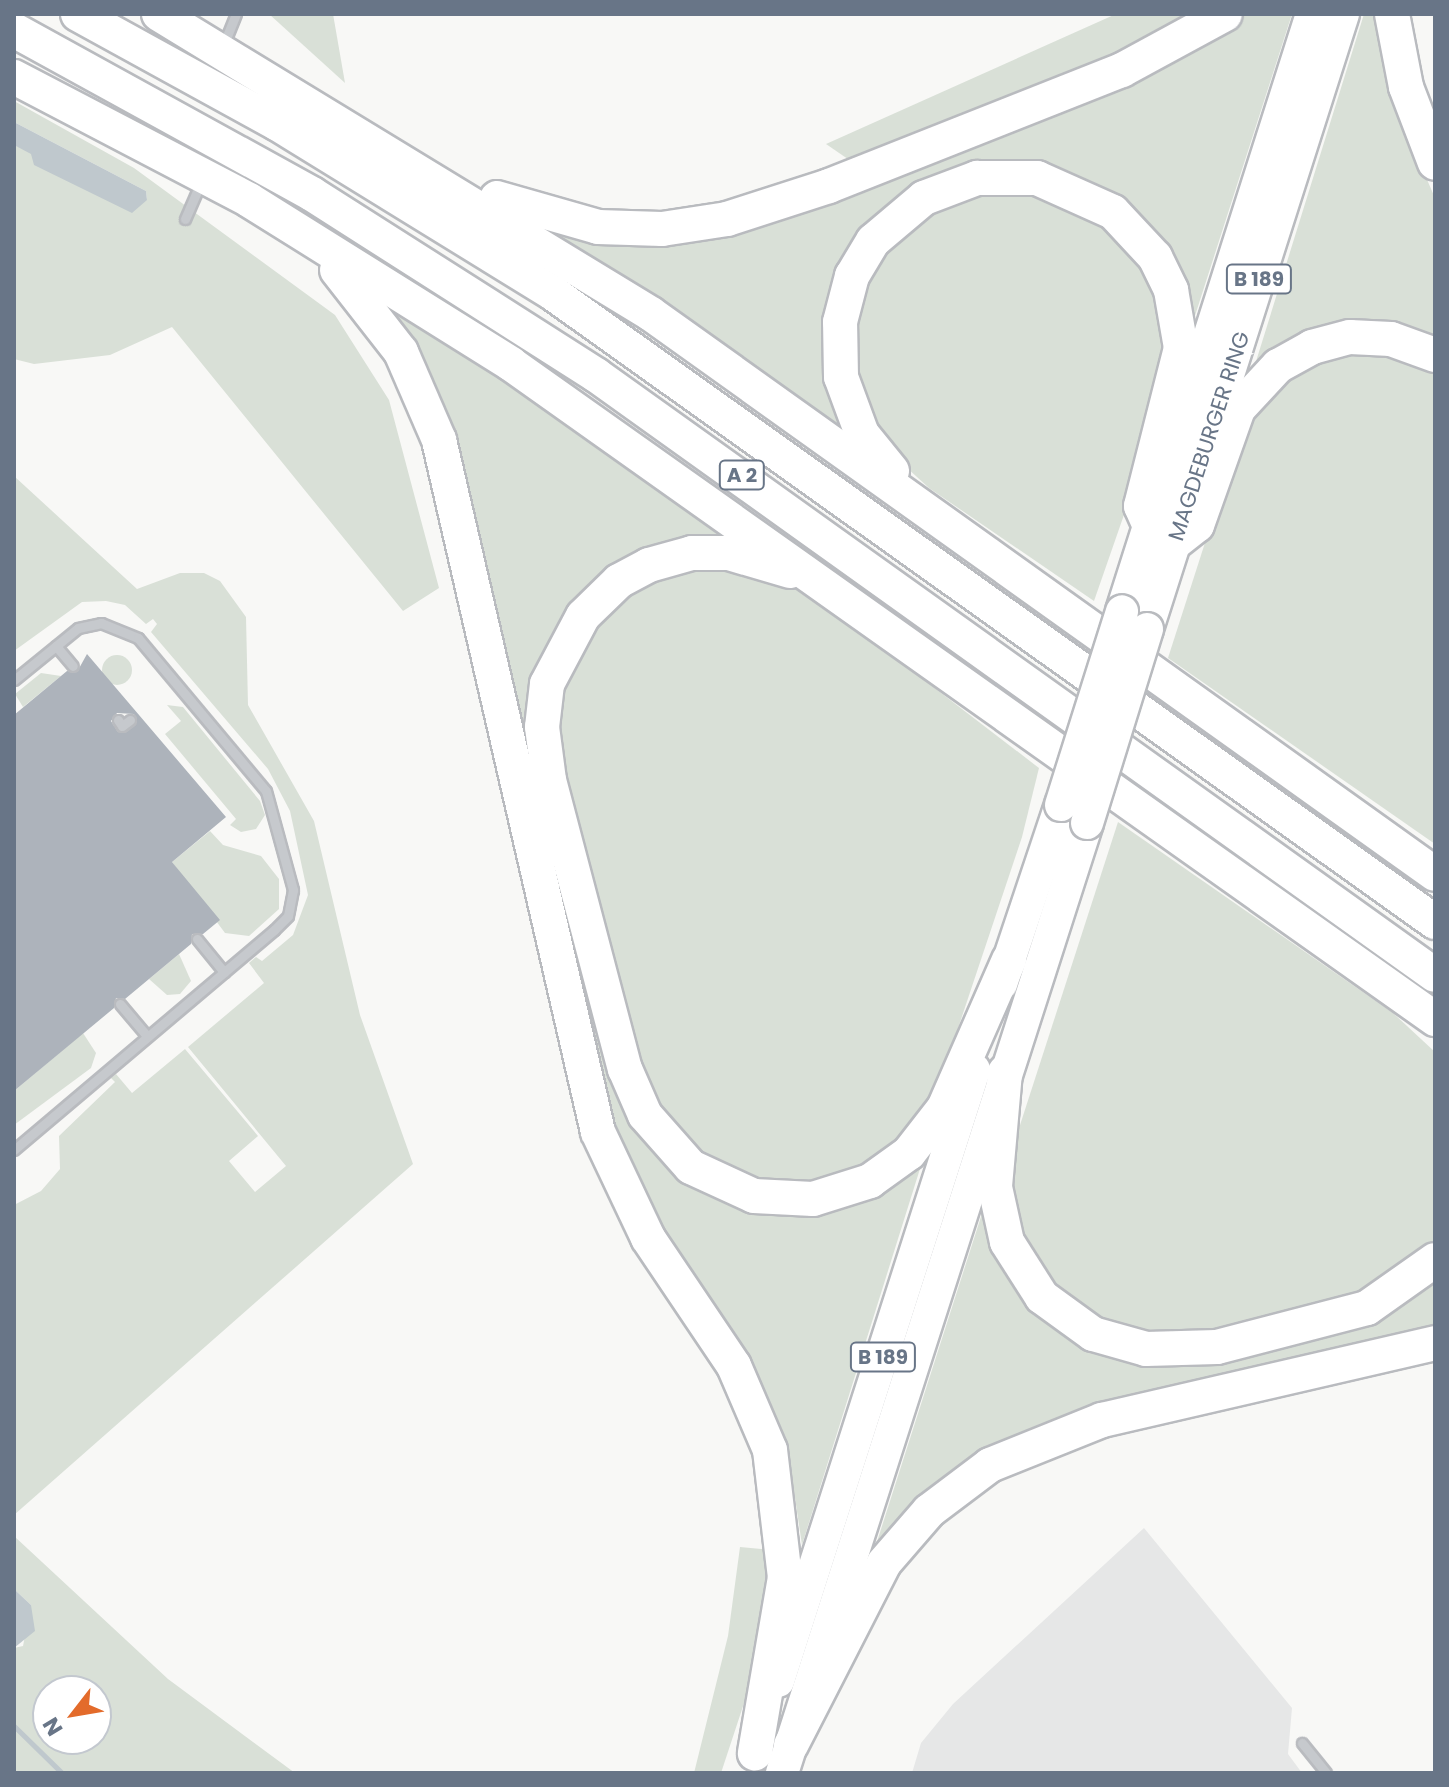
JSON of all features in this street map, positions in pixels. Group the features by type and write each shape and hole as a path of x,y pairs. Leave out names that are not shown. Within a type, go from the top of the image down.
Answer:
{"highway":[{"name":"A 2","path":"78,14 340,160 592,320 1435,922"},
{"path":"159,14 415,165 638,305 1435,874"},
{"path":"415,165 579,224 641,230 709,223 829,186 1122,70 1225,14"},
{"name":"MAGDEBURGER RING","path":"1162,533 1312,14"},
{"name":"MAGDEBURGER RING","path":"1074,814 1162,533 1343,14"},
{"path":"1392,14 1406,87 1435,163"},
{"name":"A 2","path":"14,30 312,194 596,375 1435,975"},
{"path":"14,77 249,200 547,388 1435,1019"},
{"path":"957,531 862,434 845,393 841,340 846,291 861,259 894,220 935,192 977,178 1023,177 1094,200 1132,228 1155,257 1180,328 1173,395 1141,506 1162,533 1197,525 1238,409 1278,366 1312,347 1350,337 1391,339 1435,355"},
{"path":"249,200 357,290 409,367 433,421 582,1084 633,1198 734,1366 770,1450 785,1577 751,1763"},
{"path":"861,609 760,559 688,554 619,581 583,616 557,658 542,717 549,780 625,1069 660,1137 703,1175 754,1196 813,1199 870,1181 909,1153 944,1108 1009,960"},
{"name":"B 189","path":"751,1763 1009,960 1074,814"},
{"name":"B 189","path":"786,1759 1005,1072 1074,814"},
{"path":"1353,816 1435,856"},
{"path":"1377,977 1435,1039"},
{"path":"1005,1072 995,1187 1007,1242 1042,1297 1093,1334 1146,1349 1217,1347 1367,1308 1435,1260"},
{"path":"786,1759 855,1610 893,1550 929,1511 990,1465 1091,1423 1435,1343"}],"lane":[{"path":"222,49 236,14"},
{"path":"185,219 204,176"},
{"path":"14,680 78,628 101,623 138,638 270,798 292,904 274,930 14,1150"},
{"path":"56,646 73,666"},
{"path":"118,720 122,726 130,720"},
{"path":"197,939 224,972"},
{"path":"120,1004 147,1036"},
{"path":"1302,1743 1326,1773"}],"shaded area":[{"path":"269,14 333,14 345,83"},
{"path":"1116,14 1212,14 858,166 826,144"},
{"path":"1243,14 1292,14 1192,325 1087,182 1051,168 858,240 850,435 533,222 645,240 1221,30"},
{"path":"1364,14 1375,14 1396,108 1435,198 1435,339 1253,371"},
{"path":"14,101 134,168 335,315 389,400 439,588 403,611 172,327 110,355 34,364 14,359 14,145 147,200 146,191 14,122"},
{"path":"14,122 146,191 147,200 132,213 34,165 31,154 14,145"},
{"path":"1014,187 1092,213 1149,269 1168,341 1157,420 1094,601 929,488 894,456 868,421 849,345 872,264 942,201"},
{"path":"379,296 751,543 597,580 554,630 534,680 614,1074 745,1205 924,1156 802,1545 788,1451 768,1398 649,1208 616,1138 454,439 427,368"},
{"path":"1380,350 1435,370 1435,844 1168,658 1237,443 1266,392 1326,355"},
{"path":"14,476 137,589 180,573 204,573 220,581 246,617 248,705 314,821 360,1015 413,1164 14,1515 14,1205 41,1191 60,1169 59,1136 115,1082 111,1078 116,1074 132,1093 185,1049 258,1136 229,1161 255,1192 286,1166 188,1047 264,983 249,963 256,957 262,961 293,935 308,895 290,811 268,769 151,632 157,624 153,619 146,624 125,605 106,601 82,602 14,651"},
{"path":"705,563 803,587 1039,768 1022,837 942,1076 903,1140 846,1179 777,1188 682,1146 638,1074 556,757 564,666 624,591"},
{"path":"117,655 128,659 132,670 128,681 117,685 106,681 102,670 106,659"},
{"path":"41,673 61,676 23,707 15,694"},
{"path":"167,705 183,707 260,801 265,815 256,829 241,832 230,825 236,819 165,734 181,721"},
{"path":"1118,822 1393,1013 1435,1052 1435,1239 1380,1289 1215,1337 1129,1337 1056,1296 1012,1215 1012,1150"},
{"path":"210,831 223,845 261,856 279,879 279,909 249,936 225,933 172,862"},
{"path":"179,954 191,981 180,994 167,995 149,979"},
{"path":"83,1033 96,1053 91,1068 14,1125 14,1091"},
{"path":"986,1201 1031,1307 1070,1339 1109,1358 1153,1367 1228,1363 1362,1329 1435,1284 1435,1328 1086,1413 874,1551"},
{"path":"1144,1528 1292,1708 1288,1754 1302,1773 912,1773 921,1743 953,1704"},
{"path":"14,1536 168,1679 295,1773 14,1773 14,1648 23,1646 31,1605 14,1589"},
{"path":"740,1547 772,1550 753,1676 721,1773 694,1773 728,1636"},
{"path":"14,1589 31,1605 35,1631 14,1648"}],"building":[{"path":"87,654 226,817 172,862 220,920 203,934 192,934 191,944 125,999 116,998 114,1008 14,1091 14,715 67,671 77,672","holes":["117,713 134,714 136,724 118,732 111,721"]}],"waterway":[{"path":"14,1726 62,1773"}]}
